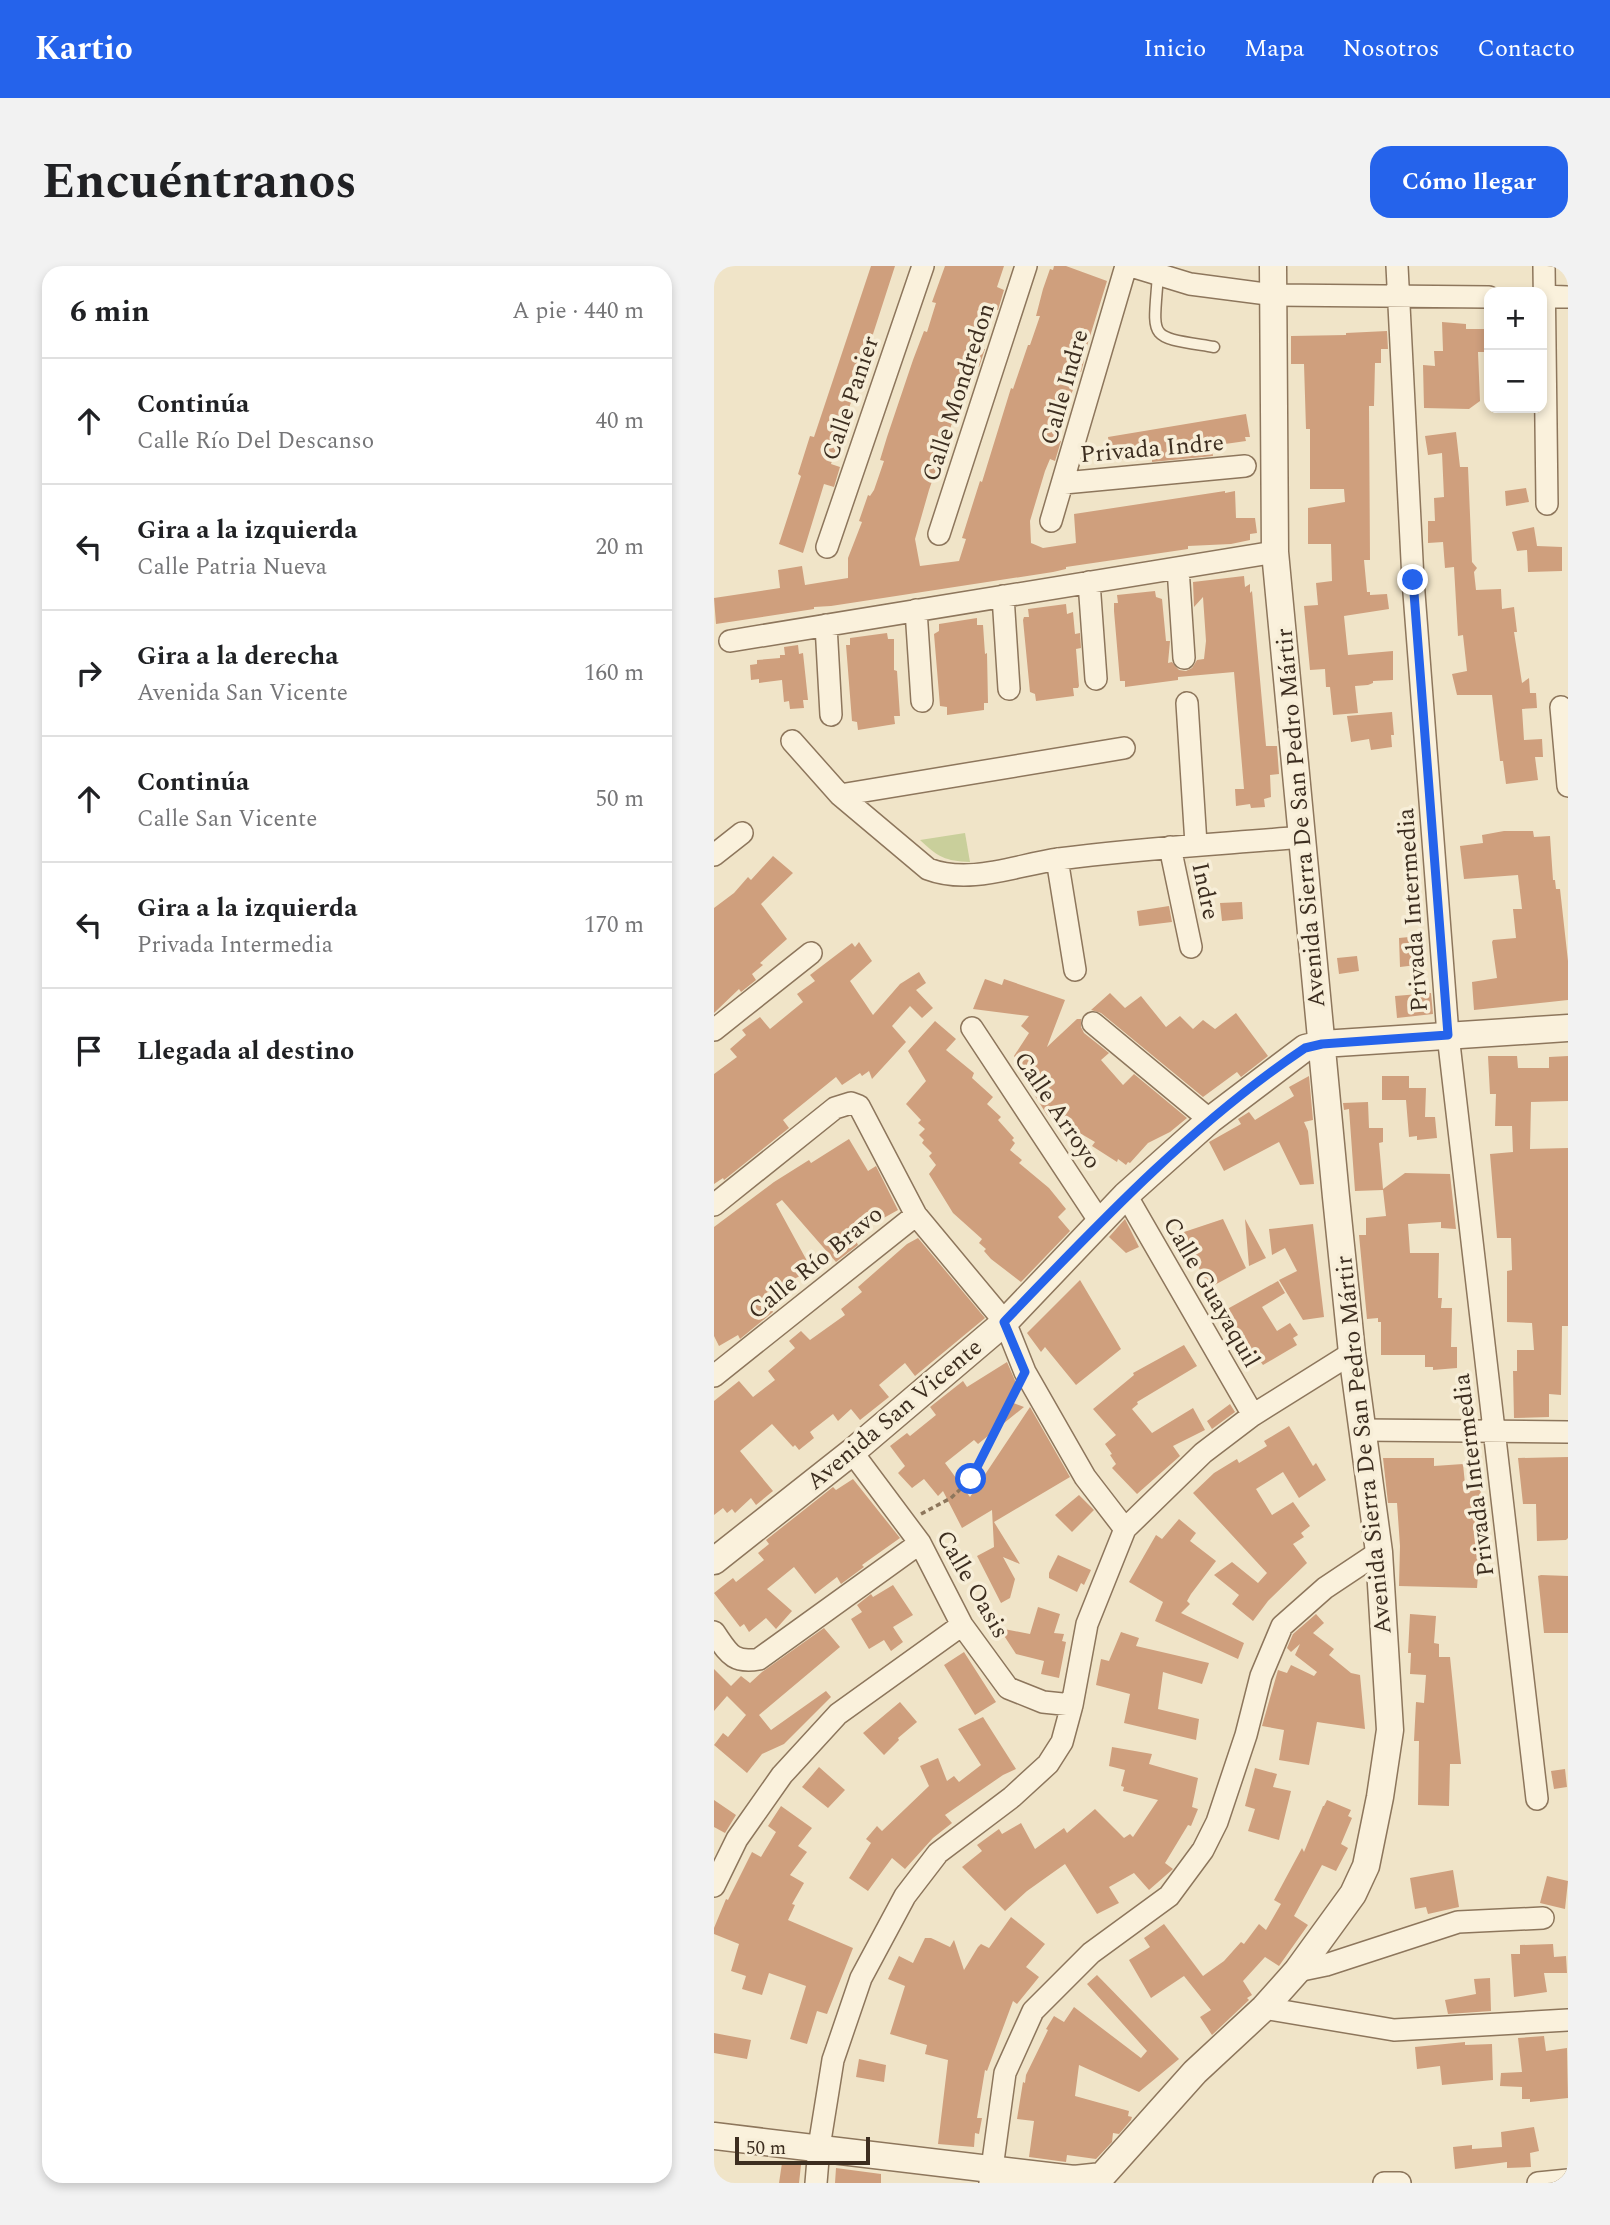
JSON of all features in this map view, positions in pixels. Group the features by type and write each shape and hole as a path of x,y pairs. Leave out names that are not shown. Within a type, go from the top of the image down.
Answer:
{"street":[{"name":"Calle Panier","path":"827,547 923,266"},
{"name":"Calle Mondredon","path":"939,534 1026,266"},
{"path":"1129,266 1158,275 1191,275 1274,295 1484,296"},
{"name":"Calle Indre","path":"1051,521 1129,266"},
{"name":"Avenida Sierra De San Pedro Mártir","path":"714,2136 819,2147 990,2176 1074,2179 1102,2176 1195,2072 1264,2008 1297,1971 1353,1894 1366,1866 1390,1730 1379,1552 1352,1353 1275,552 1273,266"},
{"name":"Privada Intermedia","path":"1397,266 1413,580 1448,1035 1537,1798"},
{"path":"1543,287 1544,266"},
{"path":"1547,296 1568,297"},
{"path":"1544,350 1547,504"},
{"name":"Privada Indre","path":"1064,483 1245,466"},
{"path":"730,641 1275,552"},
{"path":"1178,568 1184,658"},
{"path":"1089,582 1096,679"},
{"path":"1003,596 1009,689"},
{"path":"916,610 922,701"},
{"path":"825,625 831,715"},
{"path":"1186,703 1196,844"},
{"path":"1562,707 1568,786"},
{"path":"792,741 839,795 928,869 946,876 965,876 1057,859 1196,844 1303,837"},
{"path":"839,795 1124,748"},
{"path":"714,855 742,833"},
{"name":"Indre","path":"1170,847 1191,947"},
{"path":"1057,859 1074,970"},
{"path":"714,1030 811,953"},
{"path":"1093,1023 1210,1120"},
{"name":"Calle Arroyo","path":"972,1028 1100,1222"},
{"name":"Avenida San Vicente","path":"714,1561 852,1452 1004,1322 1126,1195 1210,1120 1305,1048 1322,1044 1568,1028"},
{"path":"714,1205 835,1108 851,1103 859,1106 916,1215 1004,1322 1025,1372 1086,1477 1125,1529"},
{"name":"Calle Guayaquil","path":"1126,1195 1253,1415"},
{"name":"Calle Río Bravo","path":"714,1376 916,1215"},
{"path":"816,2183 833,2060 861,1978 905,1896 938,1853 1012,1797 1048,1764 1062,1742 1072,1705 1087,1624 1125,1529 1203,1453 1253,1415 1352,1353"},
{"path":"1362,1430 1568,1432"},
{"name":"Calle Oasis","path":"852,1452 920,1543 962,1625 1008,1688 1043,1702 1072,1705"},
{"path":"714,1632 731,1656 745,1662 759,1659 920,1543"},
{"path":"990,2176 1005,2073 1033,2011 1091,1953 1169,1896 1203,1850 1217,1822 1246,1735 1261,1676 1282,1626 1325,1588 1379,1552"},
{"path":"714,1886 737,1839 782,1774 838,1714 962,1625"},
{"path":"1297,1971 1326,1965 1458,1922 1543,1918"},
{"path":"1264,2008 1394,2030 1568,2020"},
{"path":"1538,2183 1568,2180"},
{"path":"1384,2183 1400,2183"}],"lane":[{"path":"1158,275 1154,325 1158,334 1167,340 1214,347"}],"path":[{"path":"904,1523 951,1498 971,1479 1025,1372"}],"green space":[{"path":"965,833 970,862 942,857 920,840"}],"building":[{"path":"871,266 895,266 831,464 840,467 834,487 824,484 803,553 779,544 801,476 798,474 810,436 814,437"},
{"path":"945,266 1004,266 997,287 1004,290 998,310 991,307 976,349 985,349 979,367 972,365 929,490 915,539 920,566 959,561 966,539 962,538 980,481 982,482 1011,388 1013,389 1040,316 1036,316 1043,289 1050,269 1053,270 1054,266 1066,266 1107,281 1081,372 1056,439 1061,441 1055,461 1050,459 1045,471 1030,521 1031,543 1043,548 1076,543 1074,514 1225,491 1235,491 1236,518 1255,518 1257,533 1250,534 1250,540 1231,544 1188,546 1188,549 1066,567 1053,572 716,624 714,598 780,588 778,570 802,566 805,585 848,578 848,558 862,522 859,521 884,461 880,460 887,437 924,331 927,332 936,303 932,302"},
{"path":"1442,322 1466,324 1466,329 1484,329 1484,352 1478,352 1480,401 1469,409 1424,408 1423,365 1435,366 1434,351 1443,351"},
{"path":"1387,331 1388,349 1381,349 1381,363 1375,363 1374,406 1369,406 1370,560 1364,560 1367,592 1370,592 1370,595 1387,594 1389,609 1344,616 1348,655 1393,651 1393,680 1373,681 1368,685 1355,686 1358,713 1333,715 1325,669 1310,670 1304,606 1318,605 1316,583 1332,581 1331,544 1308,544 1308,508 1345,502 1344,489 1310,489 1310,429 1306,429 1304,364 1291,364 1291,336"},
{"path":"1246,414 1250,437 1245,437 1246,441 1211,446 1213,456 1152,462 1152,456 1111,461 1108,437"},
{"path":"1456,432 1460,467 1468,467 1472,562 1477,568 1474,572 1476,590 1501,589 1502,609 1514,607 1517,632 1514,632 1522,683 1529,678 1530,693 1536,693 1537,708 1522,709 1524,740 1542,739 1543,757 1535,757 1538,780 1506,784 1503,761 1500,761 1492,695 1457,695 1452,674 1467,671 1463,635 1458,636 1454,567 1445,568 1443,542 1428,543 1428,521 1435,521 1434,498 1444,497 1442,453 1428,455 1425,436"},
{"path":"1526,488 1529,502 1506,506 1505,491"},
{"path":"1534,527 1537,546 1562,547 1562,571 1528,572 1527,550 1517,551 1512,532"},
{"path":"1244,576 1245,587 1250,584 1250,593 1252,591 1266,746 1277,746 1279,774 1270,775 1271,797 1264,799 1265,807 1251,808 1250,804 1236,806 1235,789 1244,789 1234,672 1178,677 1178,680 1125,687 1125,681 1120,681 1114,611 1114,603 1118,603 1117,595 1155,591 1156,597 1162,599 1166,641 1170,641 1168,663 1172,662 1179,670 1186,671 1192,668 1197,660 1204,659 1206,641 1203,597 1194,607 1193,582"},
{"path":"1066,604 1067,614 1073,612 1075,634 1080,633 1081,648 1076,649 1079,686 1073,688 1074,696 1036,701 1035,694 1030,692 1023,620 1024,617 1029,617 1028,609"},
{"path":"977,618 977,625 983,625 985,654 987,653 988,703 984,703 984,710 947,715 947,707 940,706 934,634 939,631 939,624"},
{"path":"887,633 888,639 894,639 894,670 897,671 900,716 894,716 895,724 858,730 857,722 852,721 846,645 850,645 850,638"},
{"path":"798,645 799,654 803,653 808,700 803,700 804,708 790,709 789,701 784,702 782,680 759,683 759,679 751,680 750,665 757,664 757,660 780,658 780,655 785,655 784,647"},
{"path":"1392,712 1392,747 1371,750 1369,739 1351,742 1347,716"},
{"path":"1504,831 1533,831 1534,837 1550,836 1553,880 1556,889 1560,889 1568,961 1568,1000 1474,1010 1472,982 1497,978 1492,942 1516,938 1513,909 1522,909 1518,875 1464,879 1460,846 1483,843 1482,835"},
{"path":"773,856 793,873 761,904 787,939 760,963 763,965 752,974 756,980 741,992 739,989 714,1013 714,908 734,893 748,877 751,880"},
{"path":"1242,902 1243,919 1222,921 1220,903"},
{"path":"1169,906 1172,922 1139,926 1137,911"},
{"path":"1419,936 1425,964 1400,967 1399,938"},
{"path":"859,942 872,961 850,981 873,1015 900,984 919,972 926,983 916,990 933,1008 922,1018 910,1006 892,1026 906,1042 872,1079 869,1071 862,1076 860,1073 842,1085 836,1077 783,1120 789,1128 724,1180 723,1178 714,1184 714,1074 737,1057 730,1049 746,1035 742,1030 760,1017 770,1029 803,1002 797,994 815,981 810,975 852,943 855,947"},
{"path":"1357,956 1359,971 1339,974 1337,958"},
{"path":"985,979 1002,985 1004,979 1065,1000 1047,1047 1077,1019 1081,1019 1084,1033 1109,1053 1101,1060 1123,1085 1134,1074 1187,1118 1170,1132 1148,1143 1126,1165 1092,1146 1095,1142 1066,1125 1064,1128 1047,1115 1014,1056 1029,1033 1021,1026 1029,1016 973,1009"},
{"path":"1110,993 1125,1008 1141,996 1166,1027 1180,1016 1193,1029 1203,1020 1215,1029 1236,1013 1268,1056 1241,1077 1237,1072 1203,1097 1101,1013 1091,1010"},
{"path":"1431,993 1433,1014 1397,1018 1395,996"},
{"path":"935,1021 956,1039 946,1050 974,1073 972,1078 993,1097 987,1104 1001,1117 998,1120 1014,1138 1012,1140 1015,1143 1010,1150 1022,1160 1019,1163 1049,1188 1066,1209 1058,1217 1070,1231 1021,1282 984,1251 986,1249 979,1243 982,1239 953,1213 929,1174 936,1165 929,1156 932,1153 922,1143 924,1140 919,1135 925,1129 918,1123 921,1120 906,1104 926,1081 908,1051"},
{"path":"1488,1056 1517,1056 1518,1068 1549,1068 1549,1057 1568,1056 1568,1101 1531,1102 1530,1149 1568,1148 1568,1326 1562,1326 1561,1395 1549,1394 1549,1417 1514,1418 1513,1371 1517,1371 1517,1350 1534,1350 1532,1323 1507,1322 1507,1271 1512,1270 1511,1238 1497,1238 1490,1154 1513,1152 1512,1126 1495,1126 1496,1094 1490,1094"},
{"path":"1309,1076 1313,1120 1304,1122 1308,1131 1314,1184 1300,1185 1279,1142 1224,1171 1209,1142 1241,1124 1238,1119 1249,1112 1255,1120 1294,1096 1289,1087"},
{"path":"1382,1076 1409,1076 1409,1088 1426,1088 1425,1117 1435,1117 1437,1138 1417,1140 1417,1136 1409,1137 1406,1100 1382,1100"},
{"path":"1368,1102 1369,1128 1383,1128 1383,1142 1379,1143 1383,1189 1405,1173 1450,1174 1456,1229 1441,1228 1441,1222 1408,1224 1410,1253 1439,1253 1438,1298 1442,1298 1441,1308 1452,1308 1451,1347 1457,1347 1457,1368 1433,1370 1433,1367 1425,1367 1425,1355 1381,1355 1381,1322 1378,1322 1378,1318 1367,1319 1359,1235 1366,1235 1366,1218 1386,1216 1383,1190 1355,1191 1349,1109 1344,1110 1343,1103"},
{"path":"849,1139 868,1171 876,1166 898,1210 853,1235 858,1245 836,1262 782,1200 776,1204 812,1270 764,1294 773,1312 740,1339 738,1335 719,1346 714,1336 714,1227 774,1182"},
{"path":"1125,1219 1139,1247 1126,1253 1109,1237"},
{"path":"1223,1219 1246,1268 1209,1288 1184,1238 1184,1232"},
{"path":"1245,1219 1266,1258 1249,1266"},
{"path":"1313,1224 1324,1317 1303,1320 1279,1280 1297,1271 1285,1248 1272,1255 1269,1229"},
{"path":"918,1238 985,1318 915,1376 905,1363 879,1385 889,1397 860,1420 851,1409 838,1421 833,1414 810,1432 814,1438 799,1450 772,1424 740,1451 773,1491 756,1505 751,1498 735,1513 732,1509 727,1513 723,1508 714,1515 714,1401 739,1381 753,1397 775,1380 768,1371 795,1348 789,1341 801,1331 810,1340 845,1315 841,1309 862,1292 858,1287 907,1244"},
{"path":"1080,1280 1121,1349 1076,1385 1045,1347 1041,1352 1027,1333"},
{"path":"1278,1281 1285,1293 1262,1307 1277,1331 1290,1323 1298,1335 1293,1338 1297,1345 1263,1365 1240,1334 1234,1338 1220,1313"},
{"path":"1184,1345 1197,1366 1137,1402 1132,1409 1152,1433 1193,1408 1205,1430 1173,1446 1180,1456 1137,1494 1112,1468 1116,1464 1105,1444 1116,1435 1093,1409 1134,1375 1133,1373"},
{"path":"1007,1362 1017,1385 1008,1401 1024,1407 978,1444 974,1440 945,1463 970,1497 1030,1407 1070,1477 994,1522 1020,1564 1003,1557 1015,1579 1010,1598 1001,1603 977,1556 994,1547 992,1510 962,1528 943,1491 938,1496 924,1479 912,1488 898,1473 905,1466 890,1446 907,1433 910,1436 936,1415 930,1407 963,1381 967,1387"},
{"path":"1230,1404 1235,1412 1212,1429 1207,1421"},
{"path":"1289,1426 1313,1466 1316,1463 1326,1480 1299,1498 1283,1472 1256,1489 1272,1515 1293,1502 1310,1526 1301,1533 1304,1537 1293,1544 1307,1563 1268,1601 1253,1621 1232,1604 1239,1595 1214,1575 1232,1562 1258,1583 1267,1573 1193,1493 1214,1473 1237,1459 1239,1463 1267,1446 1264,1441"},
{"path":"1568,1457 1568,1538 1537,1541 1536,1504 1523,1504 1518,1458"},
{"path":"1383,1458 1434,1458 1434,1466 1463,1464 1465,1484 1480,1483 1483,1526 1487,1526 1489,1548 1480,1548 1477,1588 1399,1586 1397,1503 1388,1503"},
{"path":"853,1479 900,1538 841,1584 837,1577 815,1594 794,1567 767,1589 792,1611 776,1629 766,1618 749,1632 744,1624 740,1627 714,1593 733,1578 736,1582 764,1560 758,1553 769,1544 766,1540 833,1487 836,1490"},
{"path":"1079,1495 1094,1510 1072,1532 1055,1515"},
{"path":"1179,1519 1196,1533 1190,1541 1216,1561 1191,1594 1187,1601 1190,1604 1181,1613 1244,1643 1238,1659 1155,1621 1163,1602 1129,1582 1156,1535 1162,1539"},
{"path":"1058,1555 1091,1570 1084,1585 1081,1583 1077,1592 1049,1578"},
{"path":"1538,1576 1568,1576 1568,1633 1544,1633"},
{"path":"893,1585 913,1615 893,1627 903,1642 891,1651 884,1640 869,1649 851,1619 862,1612 857,1605 871,1594 873,1597"},
{"path":"1038,1607 1060,1614 1054,1633 1064,1634 1062,1641 1066,1642 1059,1678 1041,1674 1044,1661 1016,1654 999,1628 1030,1634"},
{"path":"1316,1614 1324,1623 1313,1633 1334,1649 1329,1655 1351,1673 1360,1675 1365,1729 1317,1722 1309,1765 1279,1760 1284,1730 1262,1726 1278,1670 1287,1673 1291,1665 1314,1676 1317,1672 1295,1655 1300,1644 1291,1652 1287,1648 1293,1634"},
{"path":"1410,1614 1436,1616 1434,1643 1439,1644 1439,1657 1450,1657 1461,1764 1450,1764 1449,1806 1418,1805 1419,1741 1414,1741 1416,1702 1424,1703 1426,1675 1410,1674"},
{"path":"824,1628 840,1647 759,1715 771,1730 826,1691 831,1697 784,1744 762,1754 747,1773 714,1745 723,1733 728,1737 746,1715 727,1696 714,1711 714,1669 731,1686 741,1676 750,1683"},
{"path":"1121,1632 1139,1638 1136,1646 1209,1663 1202,1684 1163,1672 1158,1709 1199,1719 1196,1740 1124,1723 1130,1694 1096,1685 1101,1659 1109,1661"},
{"path":"964,1652 996,1702 975,1715 944,1665"},
{"path":"900,1702 917,1722 898,1738 884,1755 863,1733"},
{"path":"983,1717 1016,1769 945,1815 952,1823 933,1838 905,1869 892,1858 868,1891 849,1878 871,1843 866,1839 877,1826 882,1831 929,1786 920,1766 938,1758 947,1781 954,1776 959,1782 981,1765 958,1729"},
{"path":"1112,1747 1152,1754 1149,1764 1198,1778 1192,1807 1198,1809 1191,1826 1188,1825 1165,1863 1173,1869 1149,1890 1134,1873 1109,1887 1119,1903 1097,1914 1065,1864 1027,1891 1005,1911 962,1867 982,1851 977,1845 999,1829 1002,1834 1021,1823 1035,1849 1064,1828 1067,1833 1095,1809 1124,1838 1130,1834 1133,1837 1158,1800 1123,1791 1124,1787 1121,1786 1125,1770 1109,1766"},
{"path":"819,1767 845,1790 828,1808 802,1787"},
{"path":"1255,1768 1277,1774 1273,1787 1291,1791 1279,1840 1248,1831 1255,1809 1245,1806"},
{"path":"1565,1769 1567,1787 1554,1789 1551,1771"},
{"path":"714,1800 736,1815 725,1833 714,1827"},
{"path":"1327,1800 1351,1810 1348,1816 1352,1818 1341,1844 1348,1848 1336,1871 1322,1865 1294,1916 1308,1925 1279,1966 1265,1957 1243,1981 1252,1995 1247,1998 1249,2000 1212,2035 1200,2017 1211,2010 1184,1976 1151,1998 1129,1960 1150,1947 1144,1938 1164,1924 1203,1976 1224,1961 1241,1942 1244,1944 1259,1924 1266,1930 1281,1904 1274,1900 1302,1848 1304,1852"},
{"path":"781,1806 812,1828 798,1846 807,1852 790,1875 804,1883 792,1904 795,1905 788,1920 853,1948 827,2014 817,2011 807,2044 790,2039 806,1986 769,1973 762,1995 742,1989 746,1976 731,1971 739,1944 714,1934 726,1899 728,1900 752,1852 761,1857 776,1832 768,1826"},
{"path":"1453,1870 1459,1907 1428,1914 1426,1907 1415,1909 1410,1878"},
{"path":"1547,1876 1568,1881 1565,1909 1540,1903"},
{"path":"1011,1917 1045,1944 1026,1967 1039,1977 1017,2004 1013,2001 987,2071 985,2070 977,2118 982,2118 979,2134 975,2133 974,2147 938,2144 948,2060 925,2054 927,2045 890,2034 905,1986 888,1979 899,1956 913,1963 925,1938 950,1947 954,1940 964,1970 978,1947 981,1944 989,1948"},
{"path":"1553,1944 1554,1957 1566,1956 1567,1973 1544,1973 1547,1992 1514,1997 1511,1954 1520,1954 1520,1945"},
{"path":"1097,1975 1179,2059 1139,2092 1079,2065 1075,2096 1129,2111 1131,2120 1119,2134 1113,2133 1112,2142 1096,2159 1067,2155 1066,2162 1029,2157 1034,2121 1017,2119 1023,2082 1025,2083 1026,2075 1054,2016 1064,2022 1074,2007 1141,2058 1147,2051 1087,1984"},
{"path":"1490,1978 1491,2011 1448,2014 1445,2000 1476,1994 1474,1979"},
{"path":"714,2033 751,2040 747,2059 714,2053"},
{"path":"1544,2036 1546,2051 1567,2048 1568,2098 1530,2102 1530,2099 1522,2099 1522,2087 1500,2086 1501,2073 1522,2072 1518,2038"},
{"path":"1465,2042 1465,2045 1492,2044 1493,2080 1442,2085 1440,2066 1417,2069 1415,2047"},
{"path":"859,2059 886,2065 884,2082 856,2077"},
{"path":"1534,2127 1539,2151 1530,2153 1531,2167 1507,2168 1507,2162 1455,2169 1453,2147 1502,2147 1501,2132"},
{"path":"782,2163 801,2165 799,2183 779,2183"},
{"path":"836,2168 881,2174 881,2183 835,2183"}],"route":[{"path":"971,1479 1025,1372 1004,1322 1126,1195 1210,1120 1305,1048 1322,1044 1448,1035 1413,580"}]}
